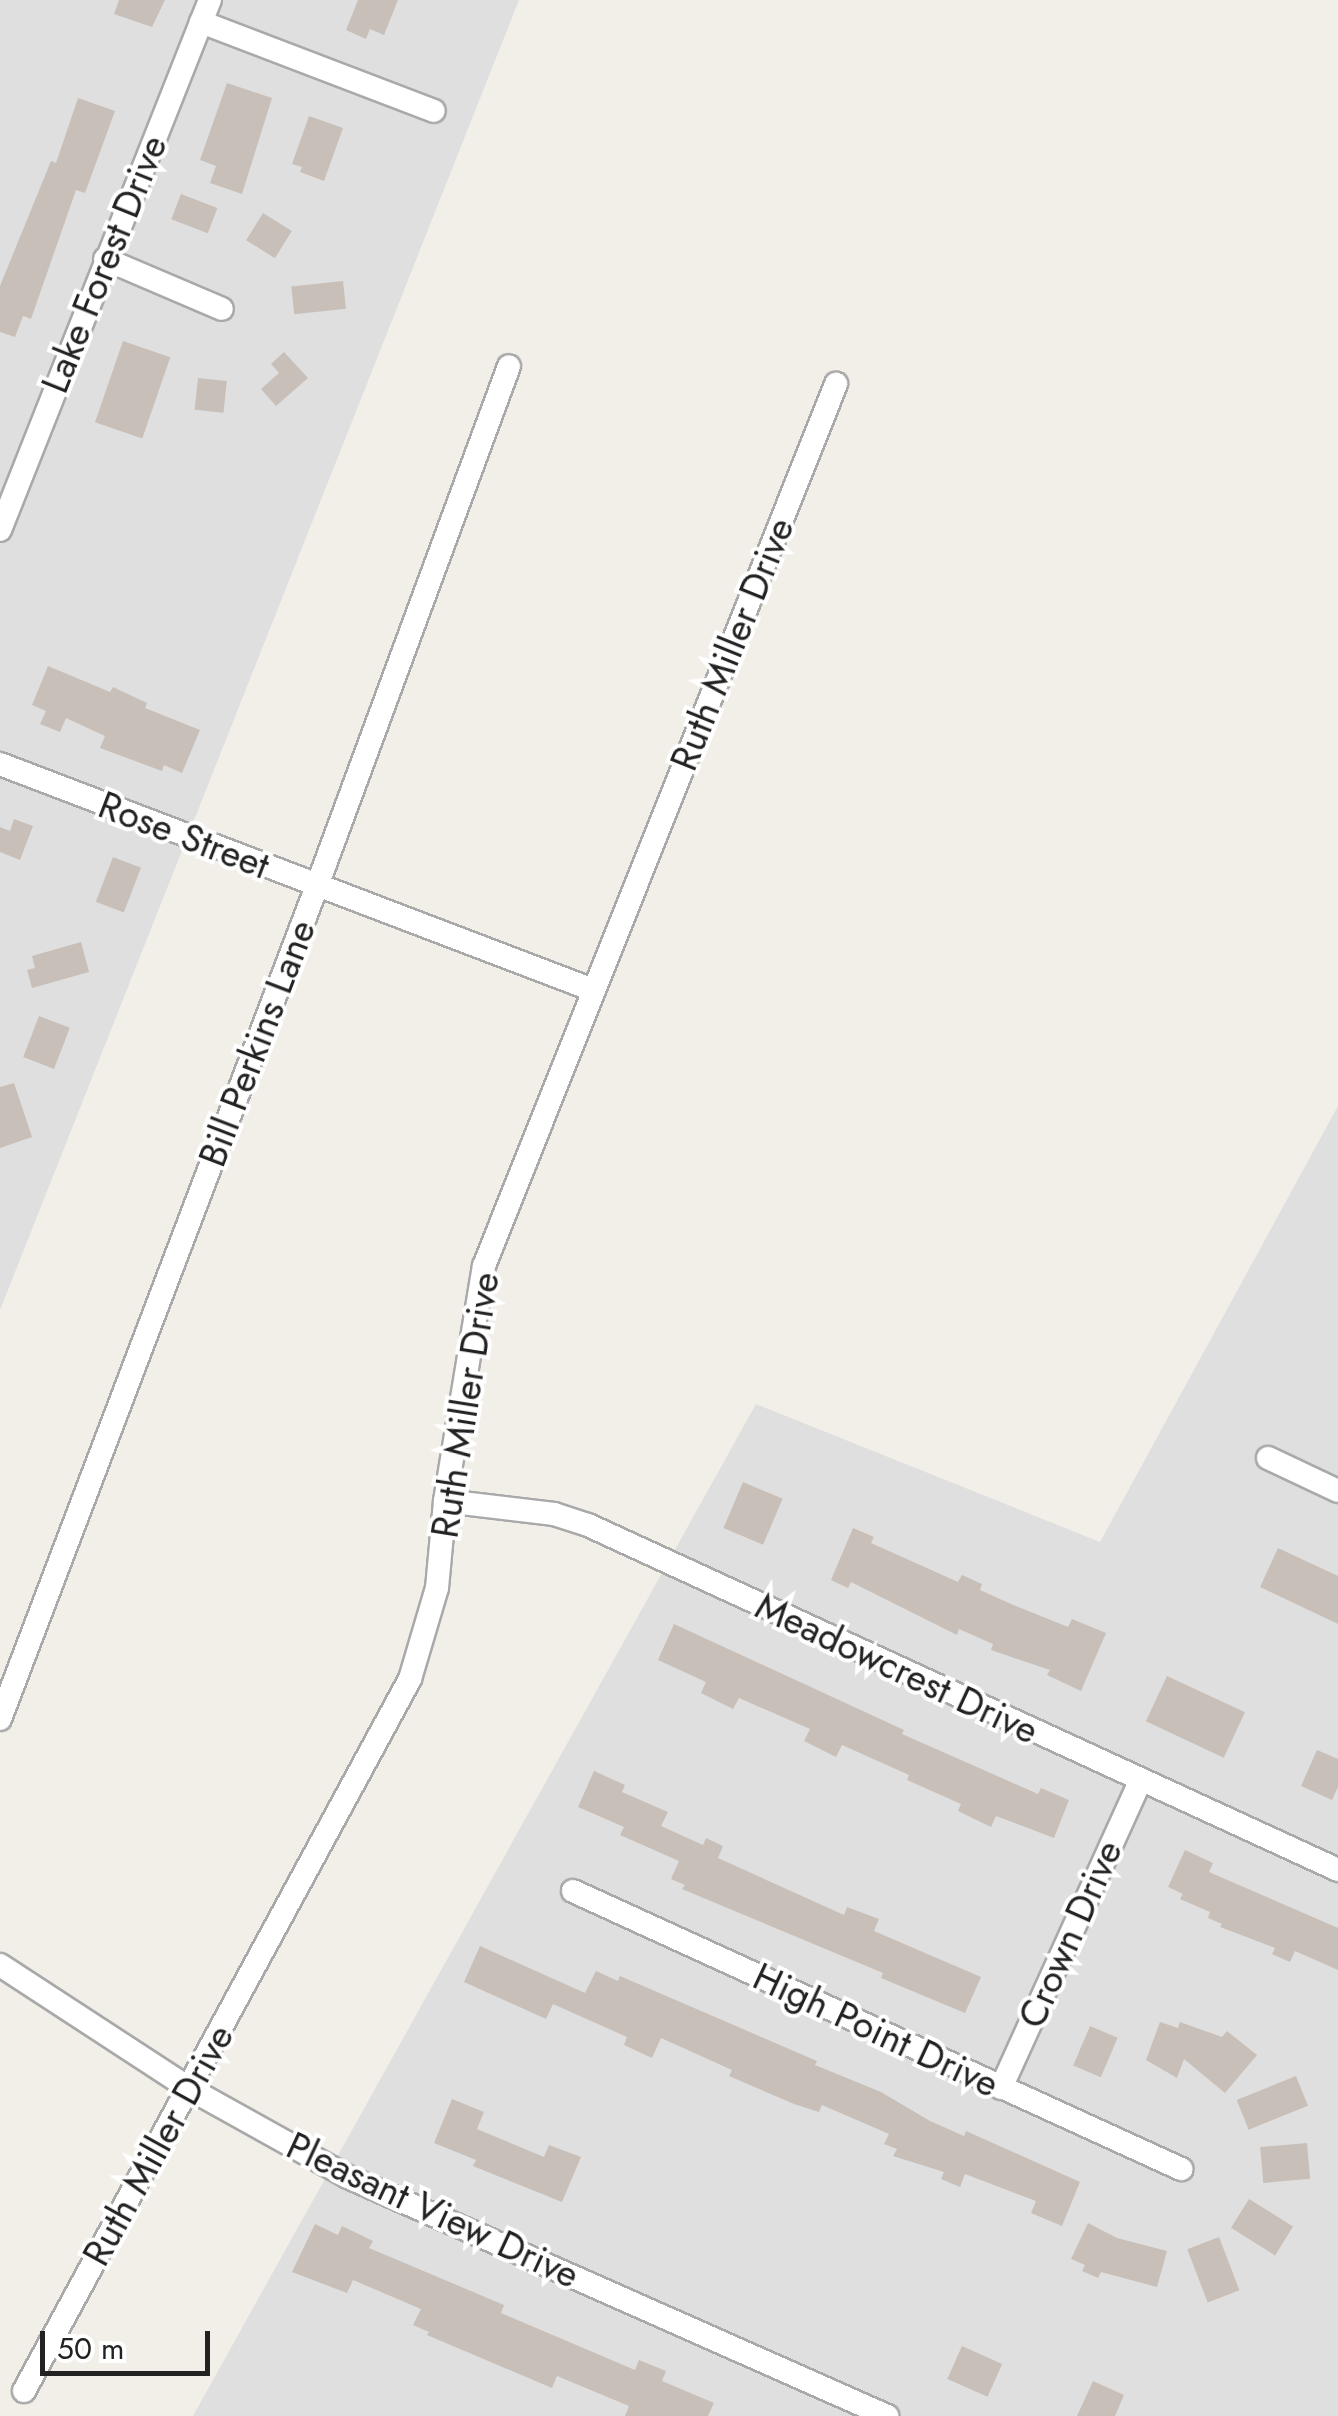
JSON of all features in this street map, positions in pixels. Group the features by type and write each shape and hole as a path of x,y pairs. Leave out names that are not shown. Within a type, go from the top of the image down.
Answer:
{"street":[{"path":"206,11 434,112"},
{"name":"Lake Forest Drive","path":"0,530 206,11"},
{"path":"105,259 222,309"},
{"name":"Bill Perkins Lane","path":"0,1718 317,886 508,366"},
{"name":"Ruth Miller Drive","path":"24,2390 410,1679 436,1588 445,1500 484,1266 836,384"},
{"name":"Rose Street","path":"0,764 593,990"},
{"path":"1268,1458 1338,1491"},
{"name":"Meadowcrest Drive","path":"445,1500 554,1514 588,1524 1338,1870"},
{"name":"Crown Drive","path":"1001,2088 1140,1781"},
{"name":"High Point Drive","path":"572,1890 1181,2170"},
{"name":"Pleasant View Drive","path":"0,1965 190,2089 348,2176 887,2416"}],"shaded area":[{"path":"0,0 519,0 0,1310"},
{"path":"1338,1106 1338,2416 193,2416 756,1404 1100,1542"}],"building":[{"path":"119,0 165,0 152,27 114,14"},
{"path":"358,0 398,0 384,35 370,29 366,39 346,30"},
{"path":"227,83 272,98 242,194 210,183 216,166 200,160"},
{"path":"78,98 115,111 85,193 76,190 31,319 23,316 15,337 0,332 0,286 51,161 56,163"},
{"path":"309,116 343,128 324,181 300,172 302,167 292,164"},
{"path":"181,194 217,208 208,233 171,219"},
{"path":"263,213 292,231 275,258 246,240"},
{"path":"343,281 346,309 294,314 291,286"},
{"path":"123,341 170,357 142,439 95,422"},
{"path":"284,352 308,378 276,406 261,389 279,373 271,364"},
{"path":"198,378 227,381 223,413 195,410"},
{"path":"48,666 110,692 113,687 147,703 145,708 200,730 182,773 164,765 162,771 100,748 105,736 66,718 60,732 40,724 46,711 32,705"},
{"path":"14,819 33,826 20,860 0,852 0,827 10,831"},
{"path":"113,857 141,868 124,913 96,902"},
{"path":"81,942 89,972 32,988 27,970 35,968 32,956"},
{"path":"39,1016 70,1028 54,1069 23,1057"},
{"path":"14,1083 32,1137 0,1148 0,1087"},
{"path":"743,1482 783,1499 763,1545 723,1528"},
{"path":"853,1528 874,1537 871,1543 958,1582 962,1575 982,1584 980,1590 1011,1604 1068,1627 1072,1619 1106,1633 1081,1691 1047,1675 1050,1670 991,1650 993,1644 959,1629 957,1635 851,1582 848,1588 831,1580"},
{"path":"1278,1548 1338,1576 1338,1624 1260,1587"},
{"path":"674,1624 904,1730 902,1734 1038,1794 1041,1788 1069,1800 1054,1838 996,1816 991,1827 958,1811 961,1804 907,1780 909,1775 842,1745 836,1757 804,1741 810,1729 739,1698 733,1709 701,1693 706,1682 658,1660"},
{"path":"1167,1676 1245,1712 1224,1758 1146,1721"},
{"path":"1317,1750 1338,1759 1338,1787 1332,1800 1301,1786"},
{"path":"594,1771 625,1785 622,1792 668,1812 661,1826 703,1845 706,1838 723,1846 718,1858 844,1915 847,1907 879,1919 874,1931 981,1977 965,2013 881,1978 883,1973 682,1889 685,1885 671,1879 679,1861 620,1835 624,1827 578,1807"},
{"path":"1185,1850 1213,1863 1209,1872 1338,1928 1338,1970 1295,1951 1290,1962 1272,1954 1275,1948 1220,1927 1222,1924 1208,1918 1210,1912 1180,1899 1183,1894 1168,1887"},
{"path":"480,1946 585,1993 596,1971 618,1981 620,1976 817,2061 815,2065 881,2092 930,2121 964,2136 966,2131 1080,2182 1062,2226 1031,2213 1036,2201 965,2174 960,2187 941,2179 944,2172 893,2156 897,2149 884,2144 889,2134 822,2105 819,2112 794,2104 729,2076 732,2070 661,2038 652,2058 624,2045 627,2037 553,2004 546,2019 464,1982"},
{"path":"1160,2022 1178,2028 1180,2022 1222,2037 1227,2031 1257,2055 1225,2093 1184,2059 1177,2078 1146,2060"},
{"path":"1090,2026 1118,2038 1101,2077 1073,2066"},
{"path":"1296,2076 1308,2106 1249,2130 1237,2100"},
{"path":"452,2099 484,2112 477,2129 544,2157 549,2145 581,2157 562,2202 473,2166 476,2160 434,2143"},
{"path":"1307,2143 1310,2179 1263,2183 1260,2147"},
{"path":"1249,2199 1293,2227 1275,2255 1231,2228"},
{"path":"1088,2223 1117,2238 1167,2251 1157,2287 1101,2272 1098,2278 1082,2271 1085,2265 1071,2259"},
{"path":"315,2224 338,2235 342,2226 373,2241 369,2248 504,2305 501,2313 635,2370 639,2360 666,2371 662,2381 714,2403 708,2416 625,2416 629,2406 557,2376 552,2388 427,2335 429,2332 413,2325 421,2309 353,2280 347,2293 292,2272"},
{"path":"1219,2237 1239,2290 1208,2302 1187,2249"},
{"path":"962,2346 1002,2364 988,2397 947,2379"},
{"path":"1093,2381 1124,2395 1115,2416 1077,2416"}]}
